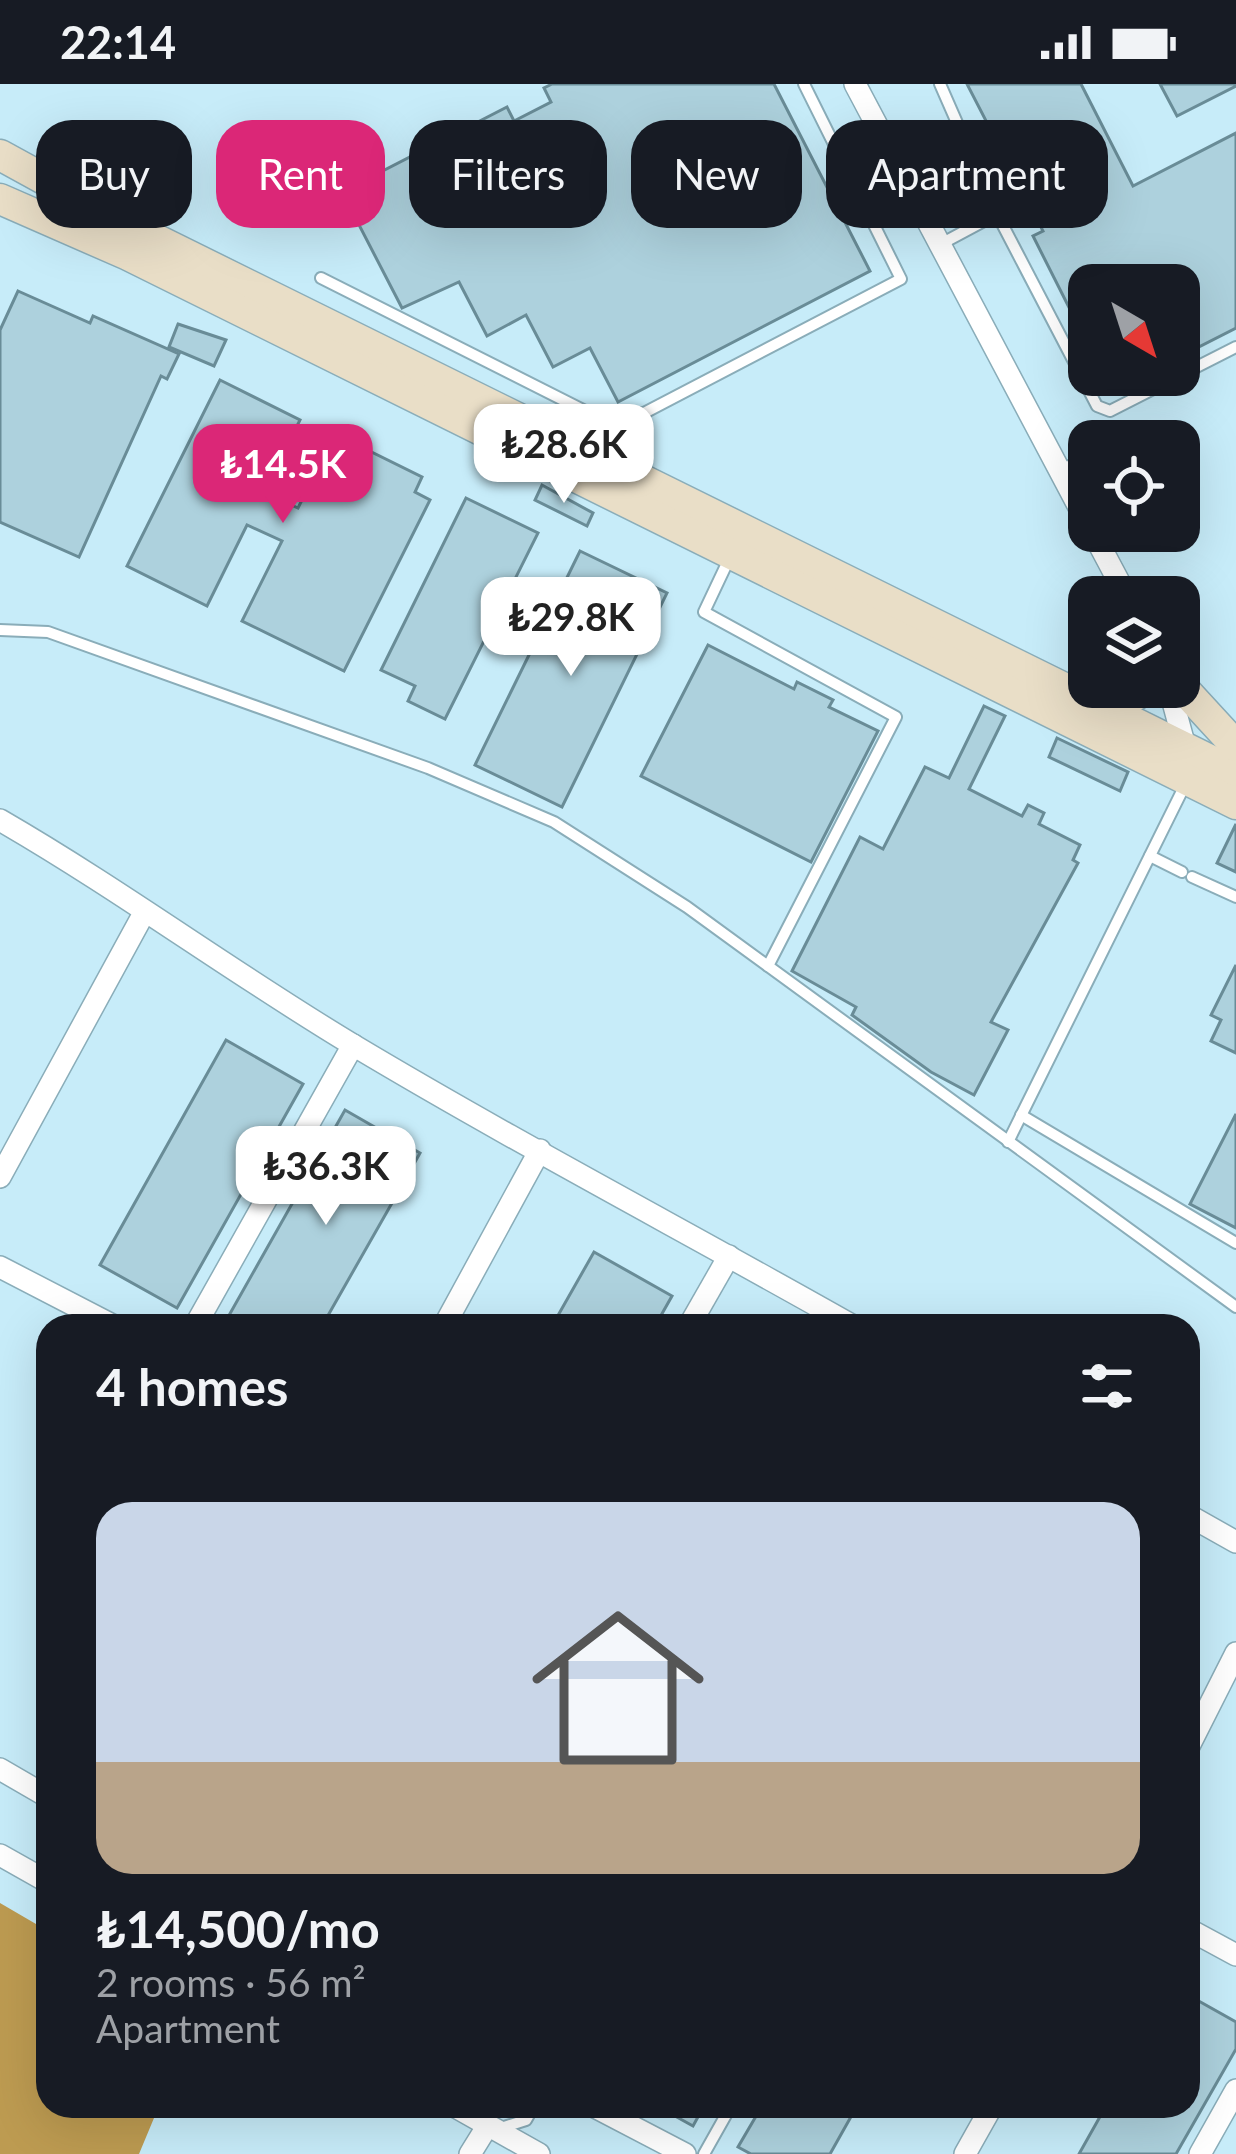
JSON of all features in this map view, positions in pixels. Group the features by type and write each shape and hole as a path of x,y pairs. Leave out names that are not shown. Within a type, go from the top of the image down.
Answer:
{"street":[{"path":"855,84 874,120"},
{"path":"0,155 1236,804"},
{"path":"0,199 1068,692"},
{"path":"931,228 1068,486"},
{"path":"1200,707 1236,746"},
{"path":"1103,708 1236,773"},
{"path":"1174,708 1188,780"},
{"path":"0,820 100,878 144,913 353,1046 832,1314"},
{"path":"0,1177 144,913"},
{"path":"202,1314 353,1046"},
{"path":"451,1314 540,1150"},
{"path":"696,1314 729,1256"},
{"path":"0,1267 91,1314"},
{"path":"1200,1522 1236,1542"},
{"path":"1200,1724 1236,1653"},
{"path":"0,1769 36,1789"},
{"path":"0,1855 36,1875"},
{"path":"1200,1936 1236,1955"},
{"path":"1200,2154 1236,2090"},
{"path":"475,2118 539,2154"},
{"path":"616,2118 685,2154"},
{"path":"964,2154 985,2118"},
{"path":"470,2154 488,2125"}],"lane":[{"path":"804,84 826,128"},
{"path":"940,84 956,120"},
{"path":"321,278 596,416 632,416 901,279 876,228"},
{"path":"939,244 970,228"},
{"path":"1005,228 1097,406 1110,411 1236,347"},
{"path":"1059,469 1068,466"},
{"path":"738,541 704,612 896,716 768,966"},
{"path":"0,630 48,632 428,768 554,822 687,907 1236,1307"},
{"path":"1007,1142 1188,780"},
{"path":"1150,856 1236,897"},
{"path":"1021,1115 1236,1243"},
{"path":"482,2118 488,2125 518,2126 524,2118"},
{"path":"704,2154 724,2118"}],"shaded area":[{"path":"0,1903 36,1924 36,2118 154,2118 139,2154 0,2154"}],"building":[{"path":"552,84 774,84 792,120 631,120 631,228 802,228 802,139 826,185 826,228 848,228 870,271 618,402 590,348 553,367 526,315 487,336 459,282 402,308 361,228 385,228 385,170 409,157 409,228 607,228 607,120 516,120 551,102 544,88"},
{"path":"967,84 1081,84 1099,120 986,120"},
{"path":"1160,84 1236,84 1236,86 1177,116"},
{"path":"507,107 514,120 482,120"},
{"path":"1236,133 1236,328 1200,346 1200,264 1068,264 1068,305 1033,236 1043,231 1108,228 1108,137 1133,186"},
{"path":"18,291 90,323 93,316 179,354 167,379 161,376 79,557 0,522 0,330"},
{"path":"178,324 226,340 214,366 169,347"},
{"path":"220,380 300,420 264,492 298,508 335,434 422,477 415,492 430,500 344,671 242,621 282,541 247,525 207,606 127,566"},
{"path":"542,485 593,513 587,526 535,500"},
{"path":"466,498 538,533 445,719 408,701 415,686 381,670"},
{"path":"580,551 667,593 562,807 475,765"},
{"path":"708,645 794,689 797,682 833,700 829,707 878,731 811,862 641,776"},
{"path":"984,706 1005,716 969,789 1022,816 1028,805 1044,813 1039,824 1080,845 1073,860 1078,863 991,1022 1008,1030 974,1095 931,1072 852,1015 856,1007 792,971 860,837 883,849 925,767 949,778"},
{"path":"1057,738 1128,772 1120,791 1049,757"},
{"path":"1236,824 1236,872 1217,863"},
{"path":"1236,965 1236,1053 1211,1041 1221,1020 1211,1015"},
{"path":"226,1040 303,1084 177,1308 100,1265"},
{"path":"345,1110 420,1153 329,1314 230,1314"},
{"path":"1236,1114 1236,1228 1190,1204"},
{"path":"594,1252 672,1296 662,1314 559,1314"},
{"path":"1200,2002 1236,2022 1236,2049 1200,2112"},
{"path":"755,2118 850,2118 830,2154 751,2154 738,2147"},
{"path":"1099,2118 1197,2118 1176,2154 1079,2154"}]}
